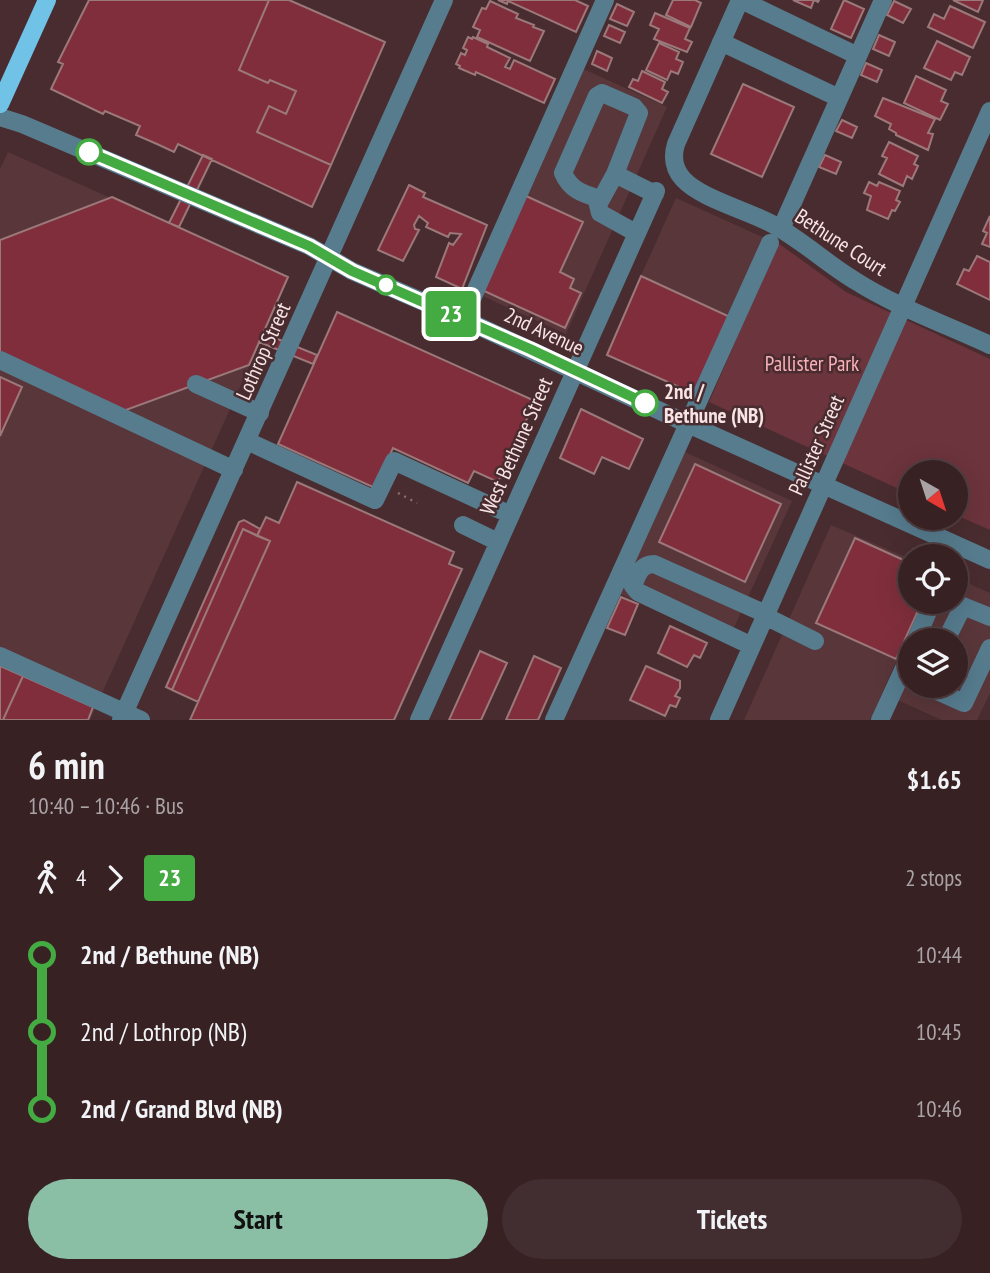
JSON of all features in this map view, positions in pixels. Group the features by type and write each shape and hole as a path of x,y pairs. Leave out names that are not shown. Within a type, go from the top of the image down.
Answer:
{"main road":[{"path":"0,104 47,0"}],"street":[{"name":"Lothrop Street","path":"129,717 234,470 443,0"},
{"path":"463,319 606,0"},
{"path":"839,98 721,42 740,0 858,56"},
{"path":"554,720 883,0"},
{"name":"Bethune Court","path":"721,42 676,144 673,158 675,167 690,186 776,236 802,242 852,279 990,345"},
{"path":"600,200 576,191 567,182 564,173 597,96 601,93 634,107 639,113 615,174 598,205 600,213 636,233"},
{"name":"Pallister Street","path":"719,720 990,111"},
{"name":"2nd Avenue","path":"0,117 309,246 352,271 575,370 823,486 939,544"},
{"name":"West Bethune Street","path":"419,720 655,192 615,174"},
{"path":"0,360 234,470"},
{"path":"196,384 260,413"},
{"path":"247,441 375,500 394,461 510,515"},
{"path":"463,525 498,542"},
{"name":"2nd Avenue","path":"968,555 990,560"},
{"path":"752,646 638,592 633,586 640,569 644,565 654,564 815,641"},
{"path":"952,628 963,606 990,617"},
{"path":"968,695 990,648"},
{"path":"0,656 129,717"},
{"path":"880,720 898,681"},
{"path":"953,698 964,703 966,698"}],"path":[{"path":"382,486 417,503"}],"shaded area":[{"path":"579,67 667,107 566,334 478,294"},
{"path":"8,152 289,278 90,720 0,720 0,169"},
{"path":"676,198 767,239 696,396 605,355"},
{"path":"685,452 792,501 727,643 620,594"},
{"path":"831,525 898,554 898,614 918,614 911,628 898,628 898,658 870,720 744,720"},
{"path":"968,583 990,593 990,693 977,720 942,720 895,699 898,693 898,698 968,698 968,628 928,628 934,614 968,614"}],"green space":[{"name":"Pallister Park","path":"778,243 846,292 990,359 990,530 968,520 968,460 898,460 898,489 709,402"}],"building":[{"path":"89,0 269,0 239,70 268,83 270,80 296,91 286,114 269,106 257,132 331,165 312,207 178,144 174,152 136,135 140,126 105,111 103,114 51,89 63,64 58,62"},
{"path":"269,0 289,0 385,42 331,165 257,132 269,106 286,114 296,91 270,80 268,83 239,70"},
{"path":"498,0 575,0 588,6 576,32 508,1 507,4"},
{"path":"673,0 695,0 701,3 691,27 666,15"},
{"path":"793,0 814,0 811,8"},
{"path":"844,0 864,9 851,38 831,29"},
{"path":"953,0 983,0 978,12"},
{"path":"490,1 518,14 516,18 544,31 530,61 477,37 480,30 473,27 482,8 486,9"},
{"path":"894,1 911,9 903,23 887,15"},
{"path":"617,4 634,12 627,26 610,19"},
{"path":"950,6 985,22 973,48 928,27 934,14 944,19"},
{"path":"655,13 690,28 685,39 692,42 687,52 654,39 659,29 650,25"},
{"path":"609,25 625,32 620,43 604,36"},
{"path":"879,35 895,42 889,56 873,49"},
{"path":"468,37 488,44 487,47 510,58 505,67 510,69 514,60 555,79 544,103 476,72 475,75 459,68 456,64 461,53 465,55 467,50 463,48"},
{"path":"937,41 970,57 962,75 955,72 951,80 924,68"},
{"path":"659,43 679,52 676,59 683,62 678,74 671,71 667,80 646,70"},
{"path":"597,51 612,58 607,71 592,64"},
{"path":"866,63 882,70 877,82 861,75"},
{"path":"642,71 665,82 662,89 668,92 662,103 629,87 633,79 638,81"},
{"path":"916,76 946,90 941,101 948,104 940,120 904,103"},
{"path":"743,84 794,107 762,177 711,154"},
{"path":"883,98 935,119 928,133 933,134 928,150 896,135 889,129 891,124 875,116"},
{"path":"842,120 857,127 852,138 836,131"},
{"path":"889,142 918,156 914,164 918,166 912,179 907,176 903,186 879,174 887,158 882,156"},
{"path":"203,155 212,159 179,227 169,223"},
{"path":"825,155 841,162 836,174 819,167"},
{"path":"869,182 877,186 879,182 900,191 896,200 900,202 888,219 867,210 871,196 864,193"},
{"path":"409,185 425,193 423,197 487,225 462,289 436,277 449,243 453,245 461,234 450,233 448,237 426,227 428,223 419,216 414,225 415,229 419,230 403,261 378,250"},
{"path":"526,196 583,222 560,272 574,279 570,288 581,293 565,328 482,290"},
{"path":"112,197 288,277 249,365 115,414 0,360 0,240"},
{"path":"990,216 990,247 982,244 987,233 983,231"},
{"path":"977,256 990,262 990,300 957,284 964,269 969,271"},
{"path":"641,276 730,317 695,394 607,355"},
{"path":"337,312 535,401 498,482 474,471 468,483 393,448 375,488 278,444"},
{"path":"263,333 317,355 313,364 259,342"},
{"path":"0,377 22,387 0,436"},
{"path":"581,409 643,439 629,469 602,457 594,474 560,458"},
{"path":"695,464 781,504 745,582 659,542"},
{"path":"297,482 454,552 449,564 462,569 394,720 190,720 270,541 257,536 266,517 279,523"},
{"path":"244,520 260,529 257,536 243,529 172,690 166,687 239,522"},
{"path":"243,529 270,541 198,702 172,690"},
{"path":"855,538 898,558 898,614 917,614 910,628 898,628 896,659 816,623"},
{"path":"621,597 638,604 625,635 607,628"},
{"path":"670,626 707,643 700,658 694,655 687,667 658,653"},
{"path":"480,651 507,663 481,720 449,720"},
{"path":"534,656 561,668 538,720 506,720"},
{"path":"0,666 23,676 3,720 0,720"},
{"path":"646,666 680,681 680,688 675,696 680,698 676,707 670,705 665,716 630,700"},
{"path":"23,676 93,707 88,720 3,720"}],"bus line":[{"name":"23","path":"89,152 309,246 352,271 645,403"}],"place":[{"name":"2nd / Bethune (NB)","path":"645,403"}]}
